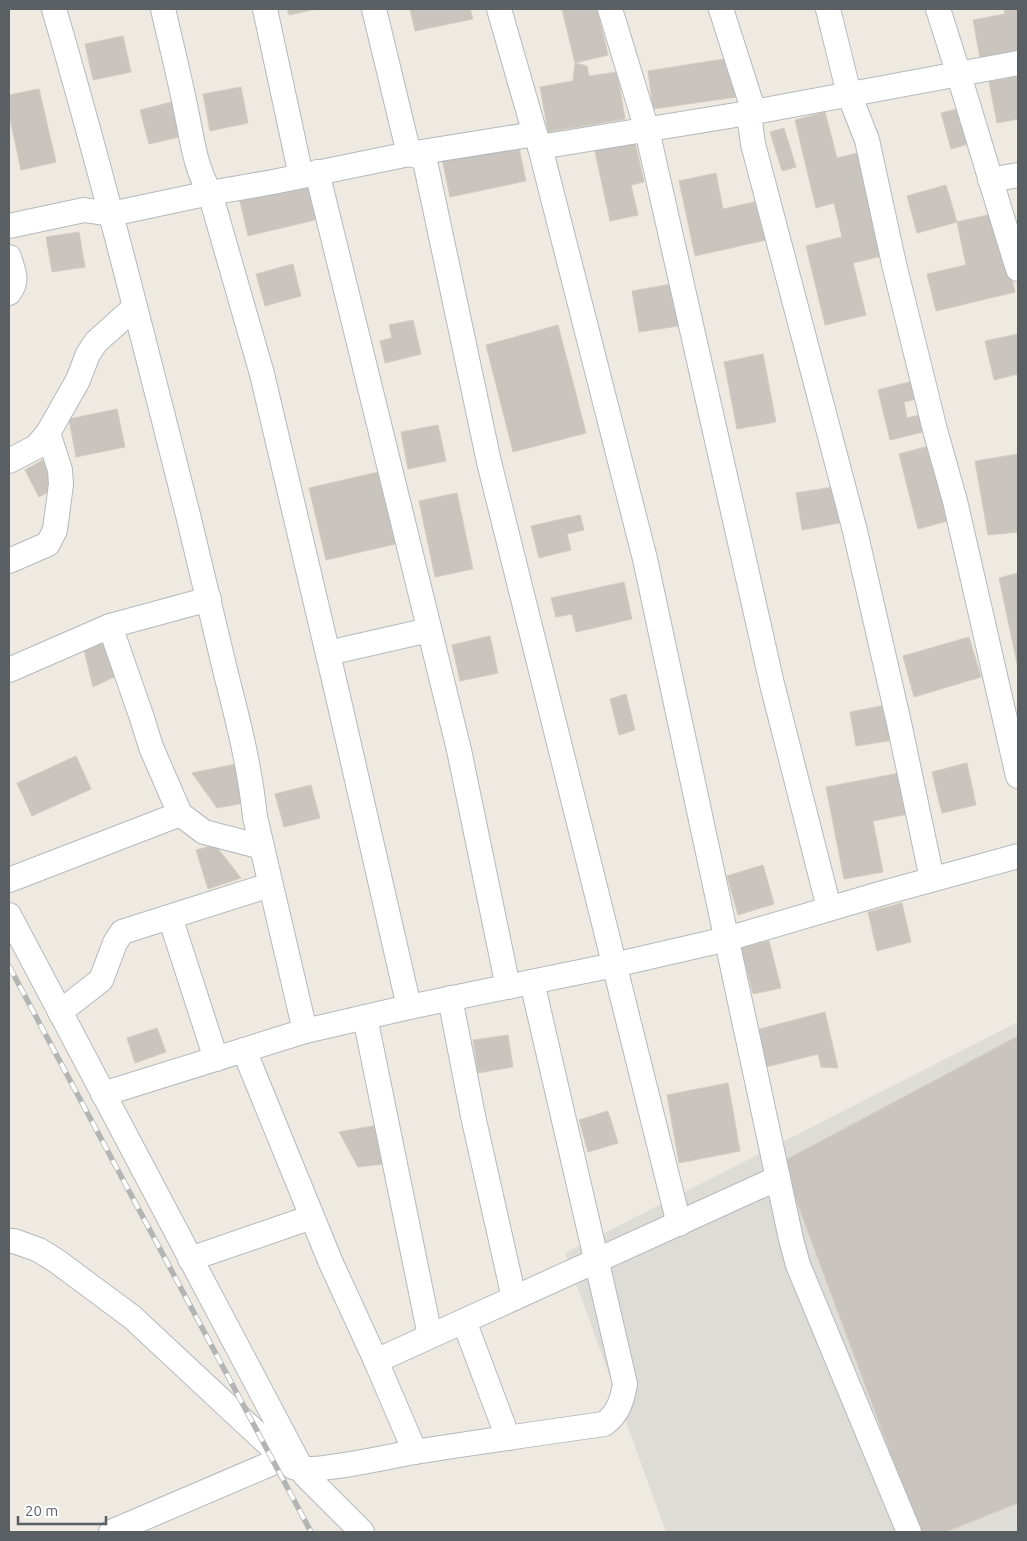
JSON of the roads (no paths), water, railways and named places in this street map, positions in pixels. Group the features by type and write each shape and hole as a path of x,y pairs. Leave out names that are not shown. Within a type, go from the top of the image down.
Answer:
{"street":[{"path":"54,9 111,214 208,599 246,755 252,785 255,817 305,1031"},
{"path":"163,9 194,153 201,177 210,193 262,374 409,1007"},
{"path":"265,9 459,750 508,987"},
{"path":"374,9 409,154"},
{"path":"499,9 538,141 645,560 791,1239 798,1265 909,1532"},
{"path":"610,9 647,130 772,684 829,908"},
{"path":"721,9 754,112 750,122 753,144 855,532 900,723 932,879"},
{"path":"828,9 850,94 867,140 894,264 935,430 955,501 1018,776"},
{"path":"938,9 1018,269"},
{"path":"9,226 84,210 111,214 409,154 647,130 754,112 1018,62"},
{"path":"409,154 421,156 425,161 489,462 679,1224"},
{"path":"990,180 1018,175"},
{"path":"9,257 16,277 13,288 9,293"},
{"path":"9,461 36,446 48,433 78,380 88,354 96,342 135,307"},
{"path":"9,561 48,544 55,530 61,484 60,470 48,433"},
{"path":"9,670 110,626 208,599"},
{"path":"110,626 151,747 180,814 204,832 262,847"},
{"path":"328,653 429,630"},
{"path":"9,880 180,814"},
{"path":"103,1094 305,1031 727,939 829,908 1018,856"},
{"path":"60,1012 101,980 115,943 122,932 270,885"},
{"path":"9,915 190,1259 293,1464"},
{"path":"170,917 216,1059"},
{"path":"111,1532 156,1524 293,1464 320,1468 604,1424 612,1419 622,1402 625,1384 532,982"},
{"path":"450,998 473,1116 514,1298"},
{"path":"365,1017 430,1336"},
{"path":"244,1050 331,1263 415,1452"},
{"path":"376,1361 778,1178"},
{"path":"190,1259 312,1217"},
{"path":"9,1241 39,1250 58,1262 132,1318 305,1475 362,1532"},
{"path":"464,1321 508,1438"}],"railway":[{"path":"9,966 311,1532"}]}
